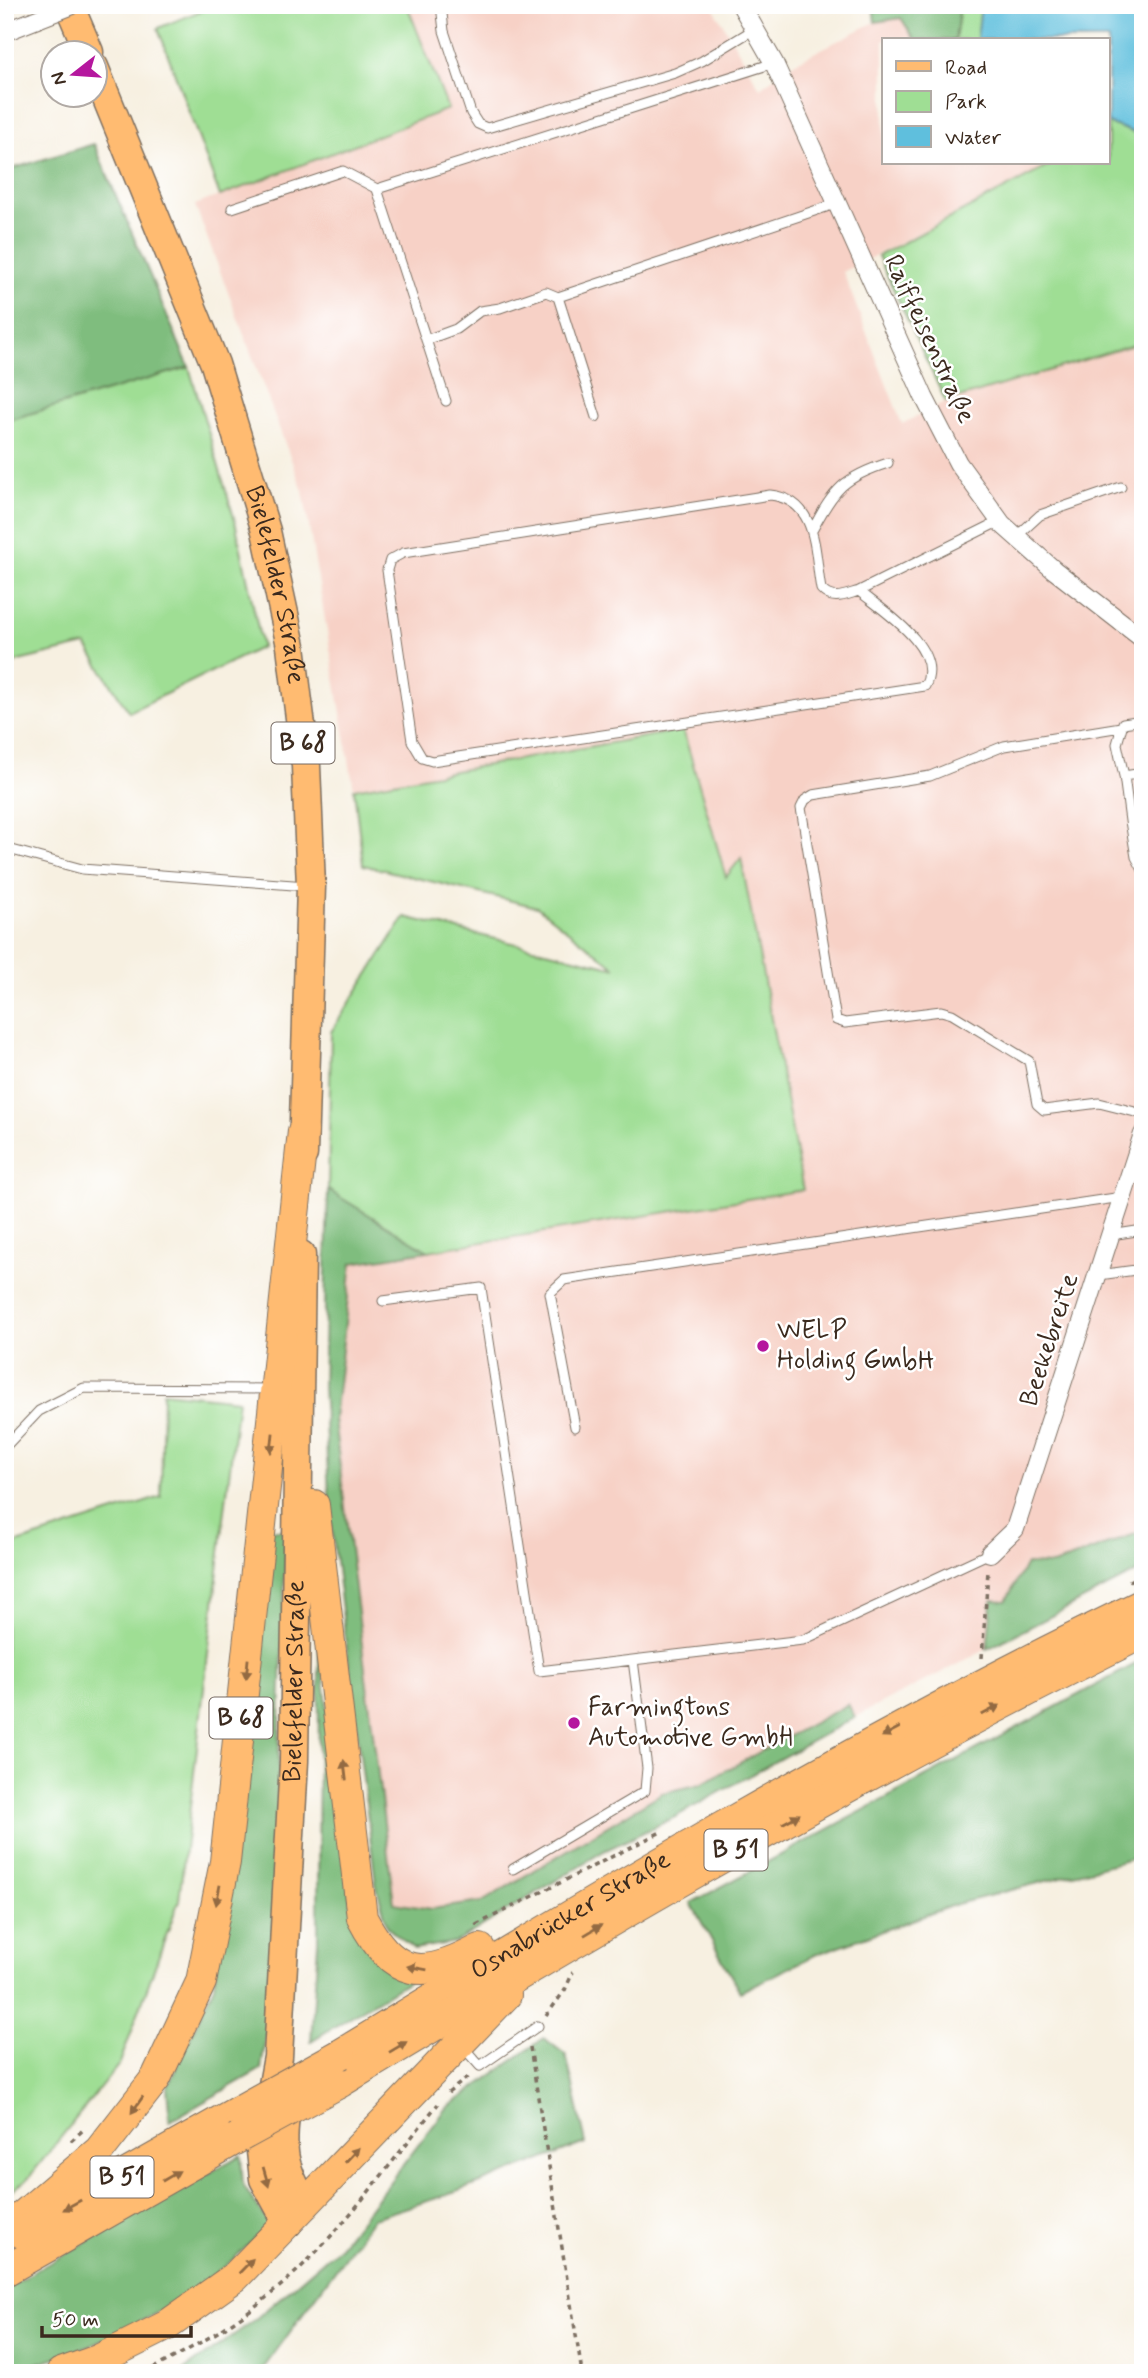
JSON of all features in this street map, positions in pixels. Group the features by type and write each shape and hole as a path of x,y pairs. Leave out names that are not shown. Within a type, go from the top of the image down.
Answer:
{"highway":[{"name":"B 68","path":"5,2231 99,2151 126,2120 156,2078 201,1982 225,1862 303,1132"},
{"name":"B 68","path":"314,1505 362,1918 375,1942 396,1963 425,1970 449,1966 504,1935 550,1926"},
{"path":"1038,1654 1143,1594"},
{"name":"Osnabrücker Straße","path":"340,2068 550,1926 848,1755 1038,1654 1143,1604"},
{"name":"Osnabrücker Straße","path":"5,2242 237,2125 537,1963 621,1913 949,1732 1143,1633"},
{"path":"61,2373 100,2359 166,2326 235,2277 537,1963"},
{"name":"Osnabrücker Straße","path":"5,2271 237,2125"}],"main road":[{"path":"71,5 84,38"},
{"name":"Bielefelder Straße","path":"108,101 215,364 266,531 292,646 306,766 311,886 303,1132 294,1761 278,2057 261,2151 264,2179 297,2214"},
{"name":"Bielefelder Straße","path":"297,2214 293,2184 281,2146 294,2054 314,1505 303,1132"}],"street":[{"path":"6,32 71,5"},
{"name":"Raiffeisenstraße","path":"741,5 774,63 924,397 958,463 1000,521 1016,537 1143,639"},
{"name":"Beekebreite","path":"990,1553 1015,1529 1141,1142"}],"lane":[{"path":"441,5 444,31 471,113 478,124 486,128 675,73 702,61 756,28"},
{"path":"377,189 774,63"},
{"path":"232,208 343,171 377,189 446,401"},
{"path":"426,340 456,329 480,311 500,308 546,292 558,297 838,203"},
{"path":"558,297 596,417"},
{"path":"813,529 841,484 853,476 888,463"},
{"path":"1016,537 1040,515 1121,487"},
{"path":"859,591 919,643 927,673 925,686 432,761 422,758 415,750 387,570 395,556 770,495 787,499 800,508 813,529 821,589 835,597 859,591 1000,521"},
{"path":"1143,720 1123,723 1117,744 1136,857 1143,870"},
{"path":"1121,727 1004,746 930,776 813,795 805,800 801,808 836,1020 845,1023 941,1011 952,1014 1029,1061 1037,1104 1044,1110 1099,1103 1143,1114"},
{"path":"1124,776 1143,773"},
{"path":"1130,821 1138,827 1143,826"},
{"path":"5,854 12,850 82,869 311,886"},
{"path":"575,1427 550,1293 564,1280 1123,1197"},
{"path":"1111,1235 1143,1230"},
{"path":"1099,1275 1143,1269"},
{"path":"383,1301 481,1288 539,1671 803,1640 990,1553"},
{"path":"5,1447 39,1411 84,1388 277,1389"},
{"path":"513,1869 645,1791 647,1768 633,1660"},
{"path":"459,2043 480,2066 538,2026"}],"path":[{"path":"982,1663 990,1553"},
{"path":"527,2035 582,2373"},
{"path":"144,2373 207,2340 269,2296 329,2238 443,2098 480,2066"}],"shaded area":[{"path":"407,5 712,5 760,88 794,63 875,22 901,18 914,38 882,38 882,164 1052,164 843,272 902,424 946,402 1143,342 1143,1531 1053,1565 1026,1564 1006,1601 992,1601 987,1649 855,1717 848,1704 701,1784 662,1793 482,1902 430,1909 394,1903 334,1419 352,1263 803,1189 741,859 726,878 683,730 354,789 303,491 195,205 448,109"}],"green space":[{"path":"215,5 407,5 448,109 220,196 158,28"},
{"path":"873,5 960,5 955,38 914,38 901,18 875,22"},
{"path":"960,5 981,5 977,38 955,38"},
{"path":"1110,124 1143,136 1143,342 946,402 878,256 1052,164 1110,164"},
{"path":"94,144 189,367 5,421 5,171"},
{"path":"189,367 235,521 262,647 129,712 86,645 19,661 5,669 5,421"},
{"path":"683,730 726,877 741,858 803,1190 428,1251 328,1190 331,1032 405,917 616,968 537,907 363,865 354,789"},
{"path":"328,1190 428,1251 352,1263 334,1419 394,1903 431,1909 482,1902 662,1793 701,1784 848,1704 855,1717 675,1817 604,1851 456,1942 414,1949 388,1928 376,1884 330,1513 323,1387"},
{"path":"163,1392 238,1400 179,1900 120,2063 26,2181 5,2194 5,1547 161,1497"},
{"path":"271,1530 286,1530 271,1999 261,2069 170,2121 167,2088 214,1986"},
{"path":"1143,1531 1143,1569 987,1649 992,1600 1006,1601 1026,1564 1053,1565"},
{"path":"319,1638 351,1906 412,1979 311,2041 318,1942"},
{"path":"1143,1660 1143,1856 957,1904 817,1954 740,1992 691,1903"},
{"path":"544,2038 566,2055 586,2143 456,2192 373,2218 260,2373 180,2373 252,2322 340,2246 447,2108"},
{"path":"241,2155 243,2186 270,2225 222,2269 174,2303 120,2332 62,2355 5,2371 5,2288"}],"water":[{"path":"981,5 1143,5 1143,136 1110,124 1110,38 977,38"}],"place":[{"name":"WELP Holding GmbH","path":"763,1346"},
{"name":"Farmingtons Automotive GmbH","path":"574,1723"}]}
